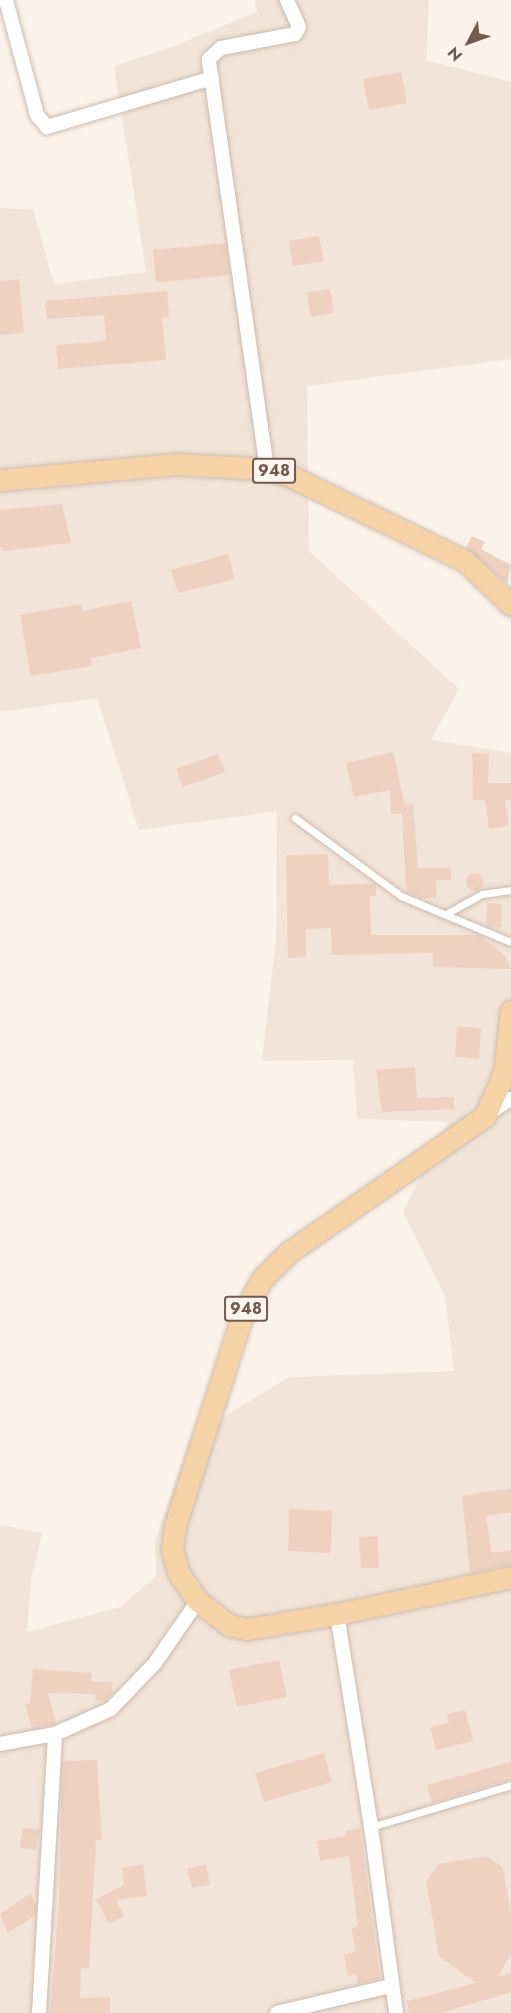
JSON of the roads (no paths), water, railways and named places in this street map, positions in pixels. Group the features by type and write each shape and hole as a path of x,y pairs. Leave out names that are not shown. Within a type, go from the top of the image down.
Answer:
{"main road":[{"name":"948","path":"0,480 177,464 267,469 288,475 465,561 511,605"},
{"path":"485,1116 504,1073 511,1011"},
{"name":"948","path":"485,1116 289,1252 262,1279 242,1317 175,1526 172,1550 179,1574 198,1601 229,1625 247,1629 337,1614 511,1577"}],"street":[{"path":"6,0 37,115 46,127 212,78"},
{"path":"267,469 209,59 221,48 297,32 288,0"},
{"path":"485,1116 511,1099"},
{"path":"0,1744 55,1734 111,1708 155,1663 198,1601"},
{"path":"337,1614 371,1827 390,1986 396,2013"},
{"path":"39,2013 55,1734"},
{"path":"277,2013 390,1986"}],"lane":[{"path":"295,818 401,897 511,942"},
{"path":"446,914 482,894 511,890"},
{"path":"371,1827 511,1785"}]}
